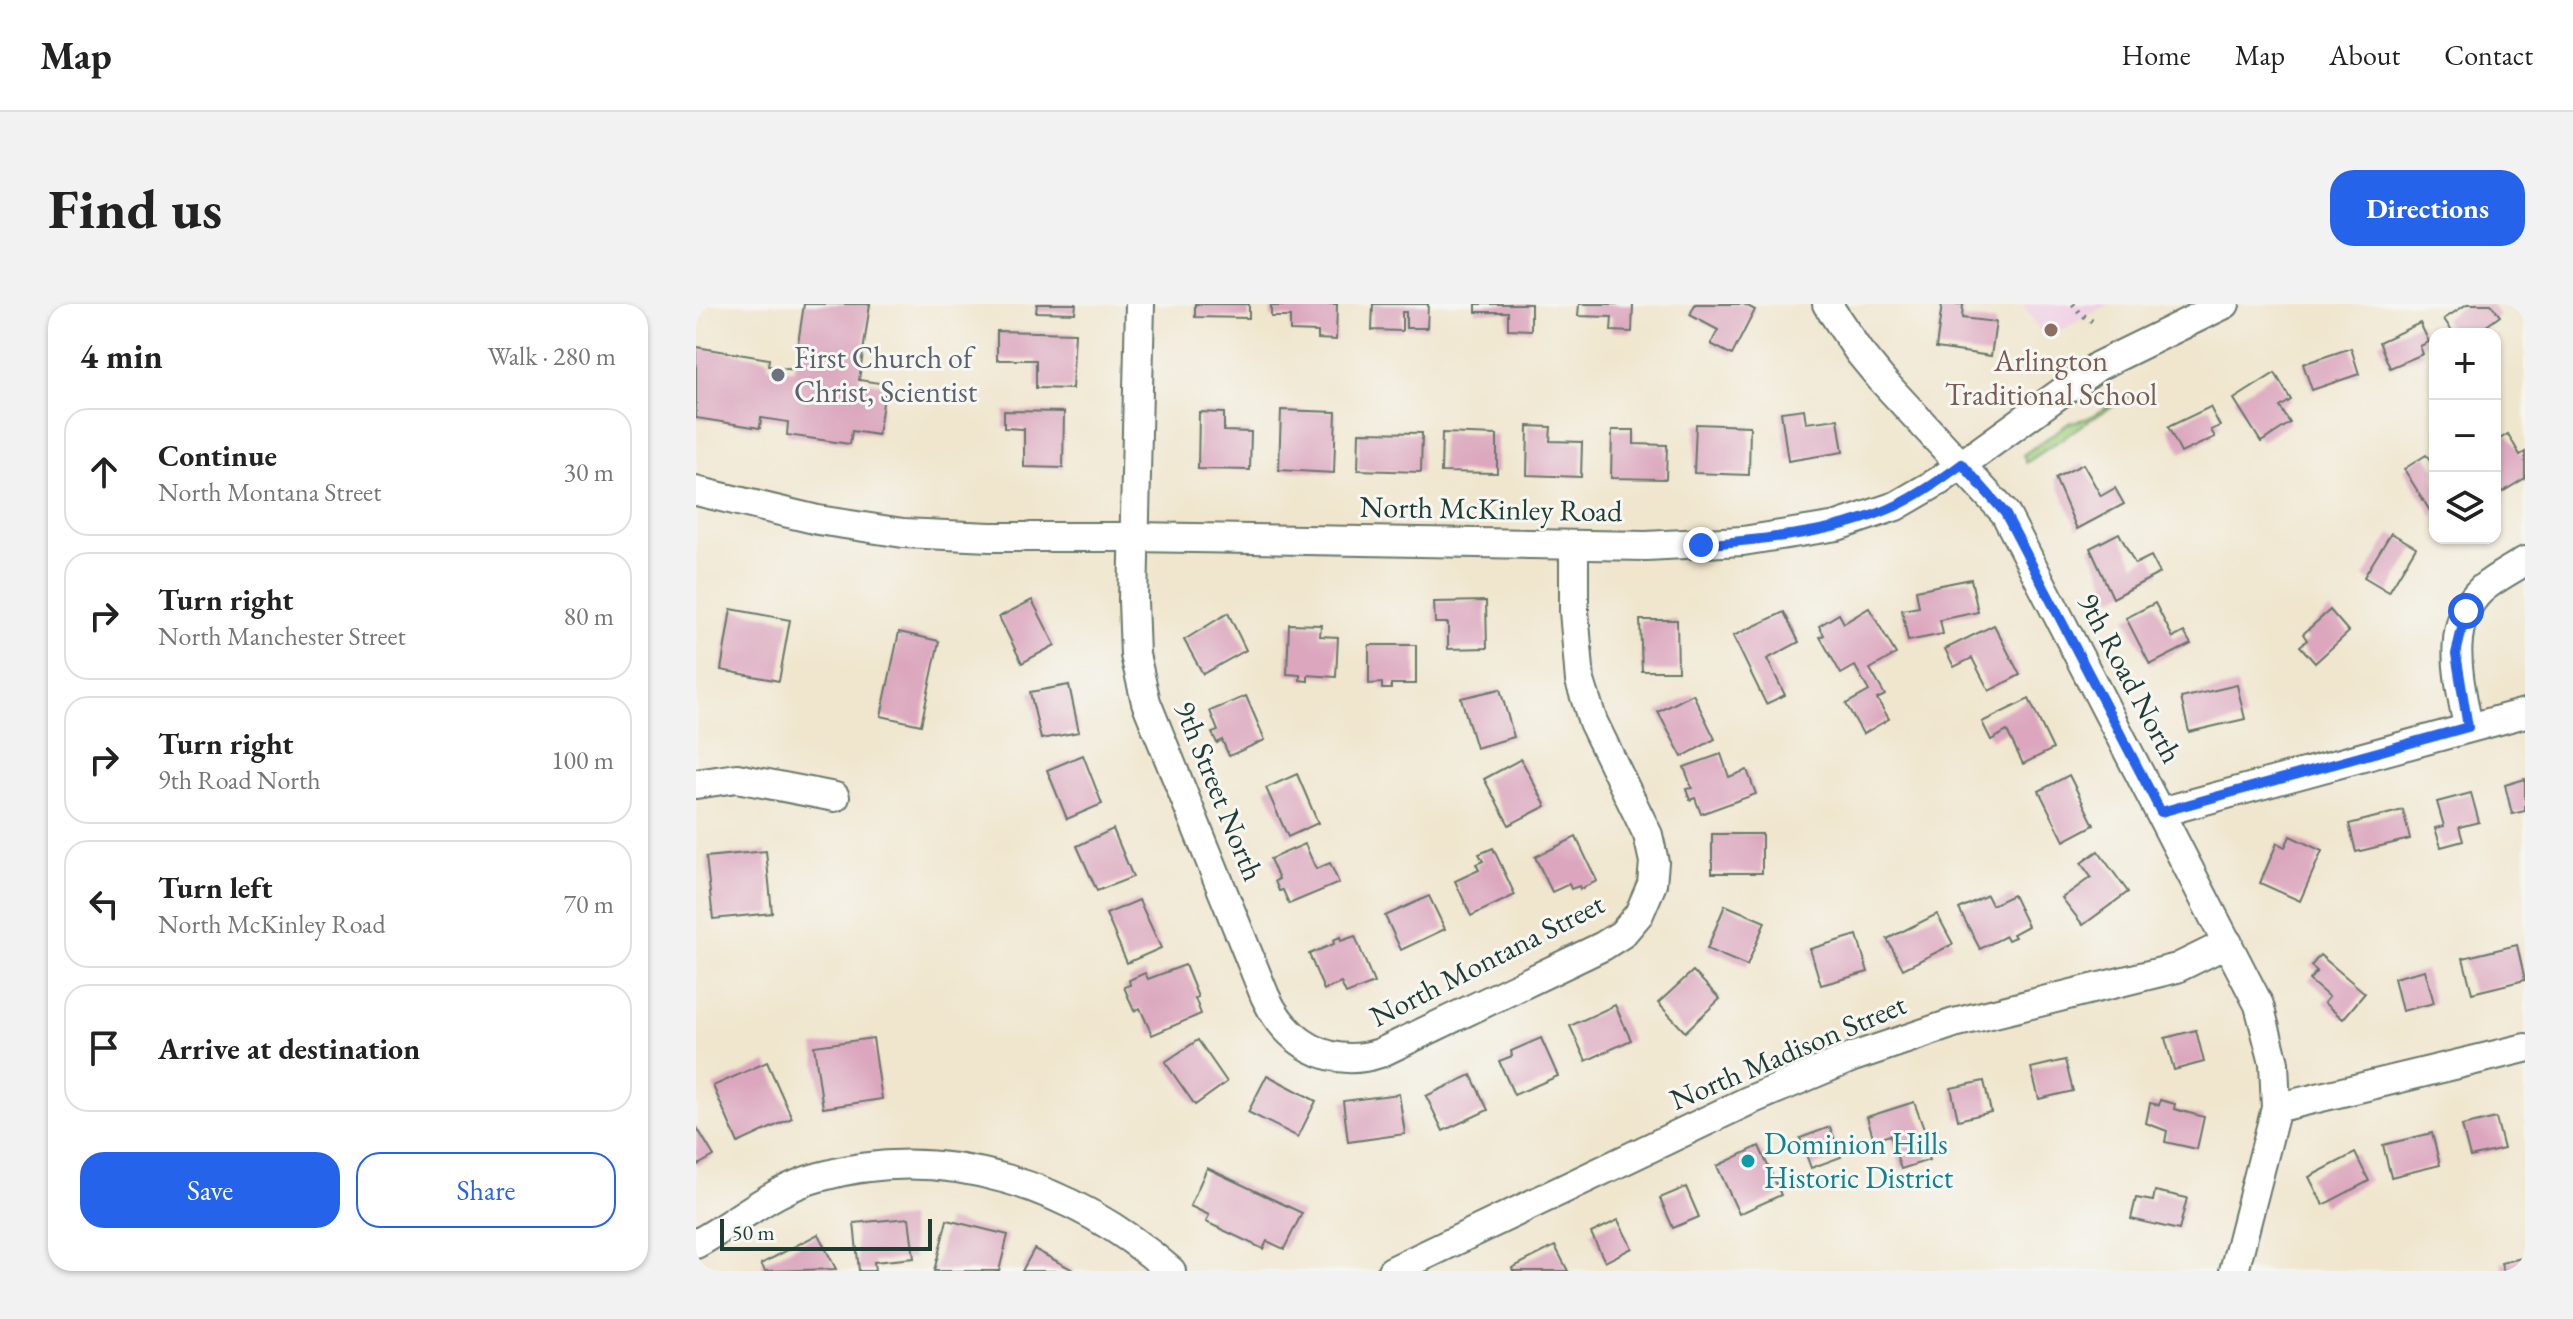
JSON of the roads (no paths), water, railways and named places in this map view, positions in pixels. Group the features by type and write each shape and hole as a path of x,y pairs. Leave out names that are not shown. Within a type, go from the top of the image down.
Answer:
{"street":[{"name":"9th Street North","path":"1140,304 1133,636 1136,661 1146,702 1273,1014 1284,1029 1309,1047"},
{"name":"9th Road North","path":"1827,304 1882,380 2005,513 2257,1002 2266,1028 2276,1078 2276,1108 2234,1271"},
{"name":"North McKinley Road","path":"696,491 818,520 903,533 990,537 1701,545 1783,536 1837,526 1896,506 1931,486 2098,366 2225,304"},
{"name":"North Montana Street","path":"1309,1047 1340,1057 1362,1058 1380,1053 1607,944 1629,927 1641,910 1652,884 1653,850 1642,821 1596,730 1585,699 1578,664 1574,545"},
{"path":"2468,727 2456,660 2461,624 2470,603 2482,589 2525,561"},
{"path":"2161,812 2525,713"},
{"path":"696,784 737,778 835,797"},
{"name":"North Madison Street","path":"1392,1271 1736,1106 1853,1057 1954,1023 2177,968 2228,943"},
{"path":"2276,1108 2525,1048"},
{"path":"696,1244 755,1206 818,1177 870,1167 932,1165 1007,1179 1059,1197 1122,1232 1171,1271"}],"place":[{"name":"Arlington Traditional School","path":"2051,330"},
{"name":"First Church of Christ, Scientist","path":"778,375"},
{"name":"Dominion Hills Historic District","path":"1748,1161"}]}
